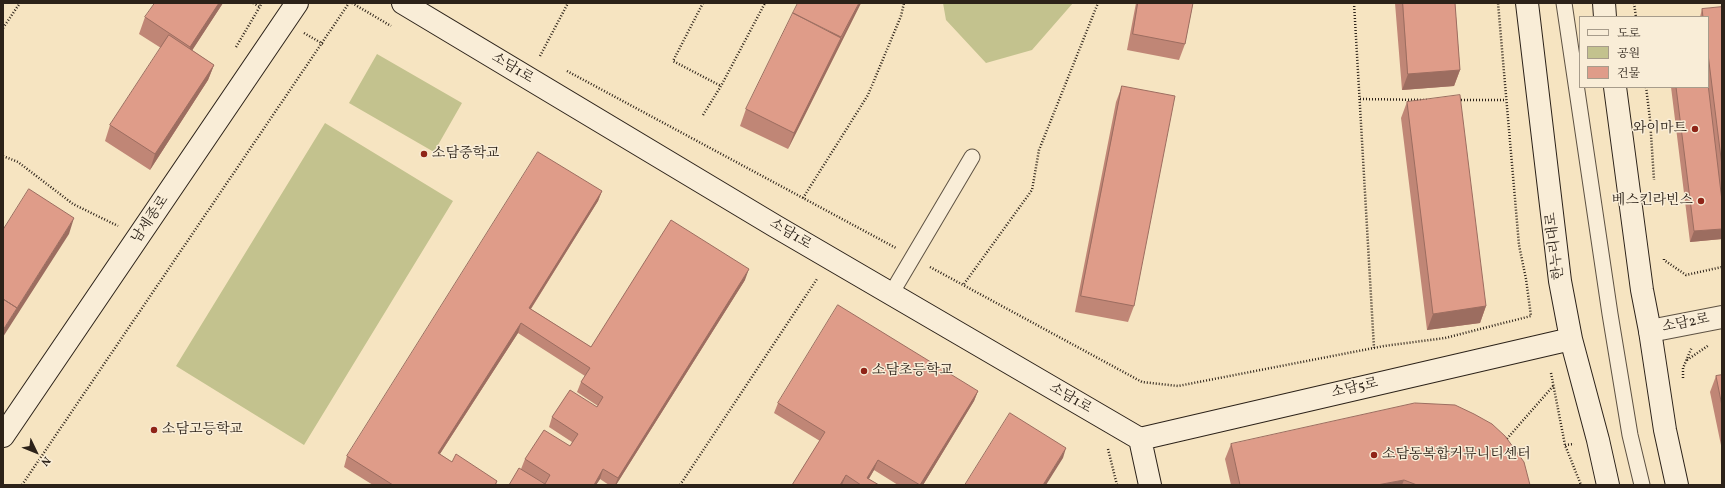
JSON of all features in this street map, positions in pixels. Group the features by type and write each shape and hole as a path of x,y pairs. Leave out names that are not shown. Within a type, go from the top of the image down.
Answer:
{"street":[{"name":"남세종로","path":"3,436 297,3"},
{"name":"소담1로","path":"403,3 891,294 1140,439"},
{"name":"한누리대로","path":"1527,3 1560,281 1571,339 1608,485"},
{"path":"1604,3 1605,16"},
{"path":"1615,88 1642,290 1650,331 1665,430 1677,485"},
{"name":"소담2로","path":"1650,331 1722,317"},
{"name":"소담5로","path":"1140,439 1571,339"},
{"path":"1140,439 1150,485"}],"lane":[{"path":"1564,3 1610,314 1630,435 1642,485"},
{"path":"891,294 972,157"}],"path":[{"path":"3,28 20,3"},
{"path":"253,3 260,7"},
{"path":"22,485 349,3"},
{"path":"540,56 568,3"},
{"path":"703,3 673,61 721,86"},
{"path":"703,115 721,86 765,3"},
{"path":"802,198 868,95 901,16 904,3"},
{"path":"964,285 1032,190 1039,150 1098,3"},
{"path":"1354,3 1374,348"},
{"path":"561,68 1142,382 1178,386 1374,348 1445,338 1531,316 1519,245 1498,3"},
{"path":"1634,3 1636,16"},
{"path":"534,53 547,60"},
{"path":"1646,88 1650,119 1654,186"},
{"path":"1360,99 1429,100"},
{"path":"1452,100 1506,100"},
{"path":"3,156 18,162 73,204 118,226"},
{"path":"1663,253 1664,260 1686,276 1722,267"},
{"path":"680,485 831,258"},
{"path":"1686,360 1710,345"},
{"path":"1684,383 1683,368 1693,346"},
{"path":"1552,373 1565,445 1581,485"},
{"path":"1504,443 1554,385"}],"green space":[{"path":"943,3 1073,3 1032,50 986,63 946,20"},
{"path":"377,54 462,103 434,152 349,103"},
{"path":"325,123 453,201 304,445 176,366"}],"building":[{"path":"155,3 219,3 190,47 145,17"},
{"path":"798,3 859,3 841,37 793,13"},
{"path":"1138,3 1193,3 1185,44 1133,34"},
{"path":"1403,3 1455,3 1460,70 1408,74"},
{"path":"1722,7 1722,166 1709,62 1709,16 1703,16 1702,9"},
{"path":"793,13 841,38 794,133 746,109"},
{"path":"169,35 214,65 155,154 110,125"},
{"path":"1122,86 1175,96 1134,306 1081,296"},
{"path":"1676,88 1708,88 1722,201 1722,229 1694,231"},
{"path":"1460,95 1486,306 1433,314 1407,102"},
{"path":"538,152 602,191 529,308 591,347 671,220 749,269 618,478 603,469 594,485 509,485 519,468 545,484 550,475 525,459 544,430 570,446 578,434 552,417 570,390 597,407 603,397 581,382 590,368 521,323 438,453 452,462 456,454 497,481 495,485 393,485 347,456"},
{"path":"29,189 74,218 17,308 3,299 3,230"},
{"path":"3,299 17,308 3,330"},
{"path":"838,305 978,391 920,485 878,460 867,478 879,485 861,485 846,475 840,485 792,485 825,432 778,403"},
{"path":"1722,375 1722,406 1716,376"},
{"name":"소담동복합커뮤니티센터","path":"1415,403 1455,405 1492,424 1505,436 1524,462 1530,485 1417,485 1404,480 1377,485 1240,485 1231,444"},
{"path":"1010,413 1066,448 1043,485 965,485"}],"place":[{"name":"와이마트","path":"1695,129"},
{"name":"소담중학교","path":"424,154"},
{"name":"베스킨라빈스","path":"1701,201"},
{"name":"소담초등학교","path":"864,371"},
{"name":"소담고등학교","path":"154,430"},
{"name":"소담동복합커뮤니티센터","path":"1374,455"}]}
